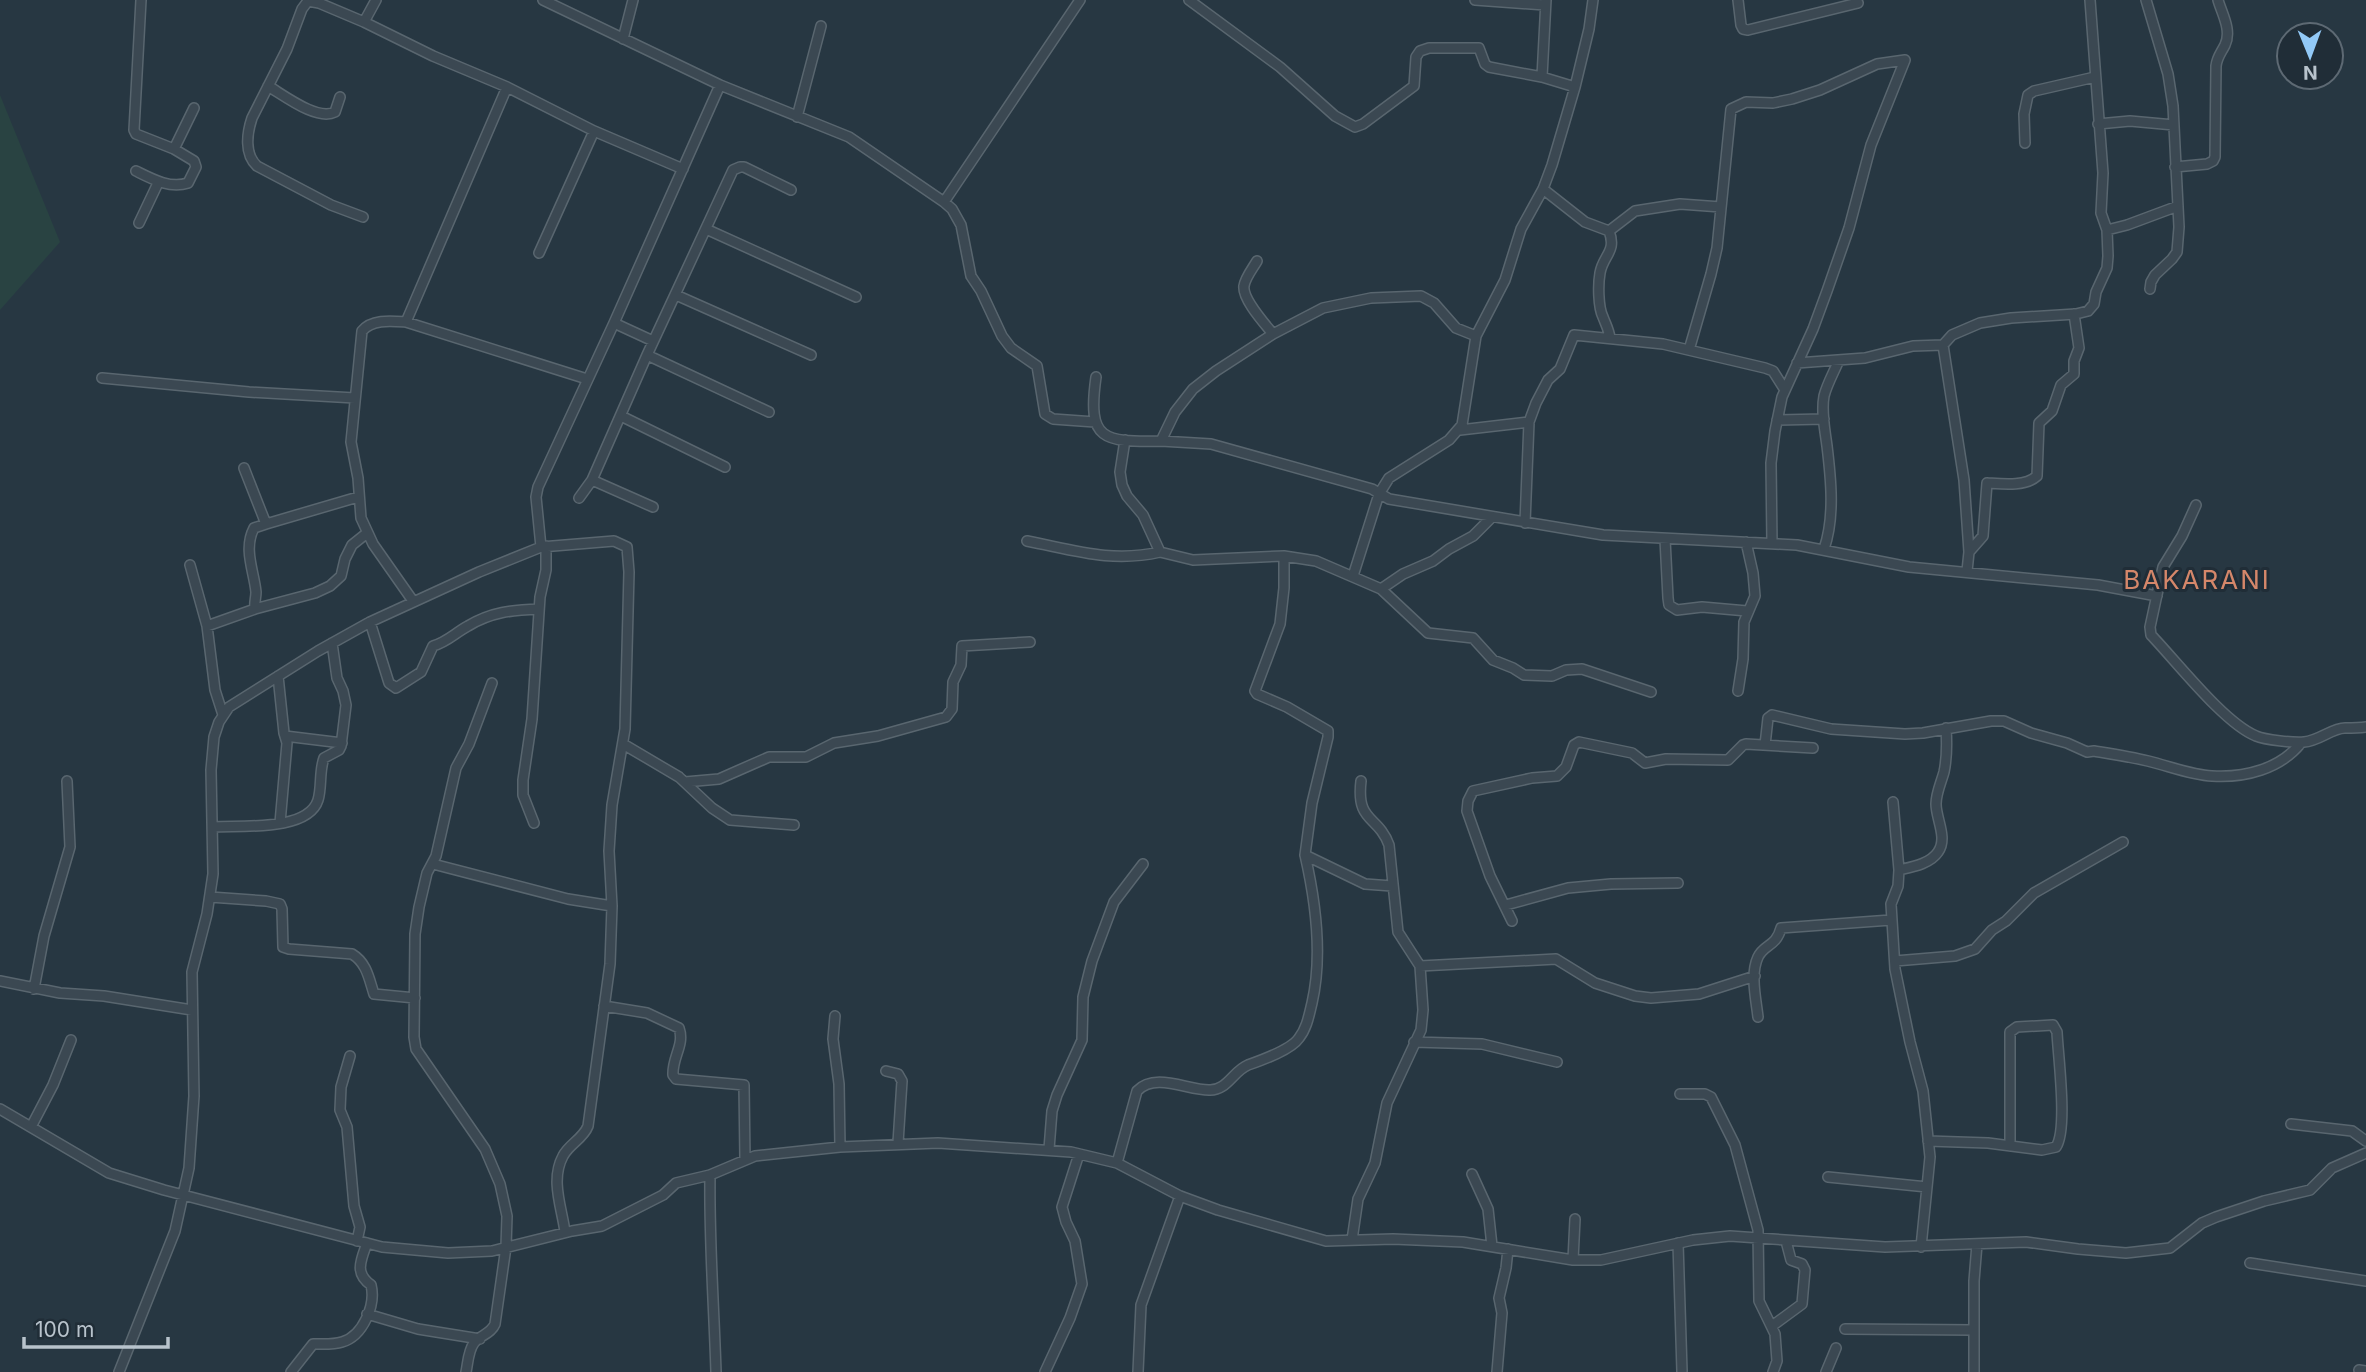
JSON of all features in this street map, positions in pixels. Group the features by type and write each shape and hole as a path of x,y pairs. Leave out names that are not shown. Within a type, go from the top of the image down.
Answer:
{"street":[{"path":"136,171 158,183 183,185 190,181 196,167 194,161 174,149 136,134 134,130 141,0"},
{"path":"363,217 331,205 253,162 249,152 249,129 307,0 364,22 433,56 507,87 594,131 683,169"},
{"path":"364,22 376,0"},
{"path":"543,0 720,85 849,137 944,202 952,209 961,225 972,279 981,290 1002,336 1038,369 1045,414 1053,419 1096,422"},
{"path":"622,39 633,0"},
{"path":"944,202 1080,0"},
{"path":"1189,0 1280,67 1335,116 1354,127 1363,124 1414,86 1416,57 1423,50 1479,48 1485,64 1489,67 1542,77 1575,87"},
{"path":"1475,0 1546,2 1542,77"},
{"path":"1353,576 1379,494 1394,474 1449,440 1460,430 1466,414 1476,336 1505,280 1521,229 1552,166 1575,87 1593,0"},
{"path":"1738,0 1741,25 1748,30 1858,3"},
{"path":"1967,571 1969,552 1964,480 1944,345 1952,335 1980,323 2088,311 2095,301 2096,292 2108,265 2107,230 2101,213 2103,173 2090,0"},
{"path":"2146,0 2168,74 2173,106 2179,242 2177,252 2155,275 2150,289"},
{"path":"2175,167 2207,164 2215,157 2216,66 2227,36 2218,0"},
{"path":"797,117 821,26"},
{"path":"1689,350 1712,274 1727,159 1729,118 1734,106 1746,102 1773,103 1792,99 1820,90 1877,64 1905,60 1871,145 1849,228 1827,291 1785,390 1777,419 1771,463 1772,543"},
{"path":"2025,144 2024,114 2028,95 2034,91 2095,77"},
{"path":"534,823 523,795 523,780 532,719 542,579 546,569 536,497 538,487 720,85"},
{"path":"268,86 316,113 328,115 335,112 340,97"},
{"path":"406,322 507,87"},
{"path":"174,149 194,108"},
{"path":"2098,124 2130,121 2174,125"},
{"path":"539,253 594,131"},
{"path":"579,498 592,480 729,177 737,167 744,167 791,190"},
{"path":"139,223 158,183"},
{"path":"1543,189 1585,222 1609,231"},
{"path":"1609,231 1635,211 1680,204 1721,207"},
{"path":"2107,230 2178,206"},
{"path":"706,229 856,297"},
{"path":"1609,231 1612,246 1601,267 1599,286 1602,316 1610,338"},
{"path":"1257,261 1244,290 1256,313 1273,334"},
{"path":"676,295 811,355"},
{"path":"1161,442 1175,412 1193,389 1273,334 1323,308 1371,298 1421,296 1429,300 1456,328 1476,336"},
{"path":"1969,552 1983,536 1987,482 2016,483 2037,477 2039,423 2052,411 2061,385 2073,376 2075,371 2074,361 2079,348 2074,314"},
{"path":"413,601 384,562 361,518 358,478 351,447 364,329 374,323 406,322 587,379"},
{"path":"614,323 653,341"},
{"path":"1525,523 1529,422 1548,380 1560,369 1574,335 1663,344 1769,369 1785,390"},
{"path":"1797,363 1866,358 1913,346 1944,345"},
{"path":"647,355 769,412"},
{"path":"1824,550 1830,530 1830,469 1824,419 1825,393 1839,360"},
{"path":"1096,377 1093,403 1096,422 1104,434 1125,440 1196,442 1219,446 1333,477 1371,489 1389,499 1604,535 1772,543 1909,567 2098,585 2157,596"},
{"path":"102,378 249,392 355,398"},
{"path":"621,416 725,467"},
{"path":"1777,419 1824,419"},
{"path":"1460,430 1529,422"},
{"path":"1125,440 1120,474 1122,485 1127,496 1143,515 1160,552"},
{"path":"244,468 266,524"},
{"path":"592,480 653,508"},
{"path":"255,609 256,593 249,562 251,533 254,528 358,497"},
{"path":"2196,505 2182,536 2163,567 2150,632 2194,681 2235,722 2250,733 2265,739 2301,743 2323,738 2345,728 2351,730 2366,727"},
{"path":"1381,589 1403,574 1433,561 1474,536 1492,517"},
{"path":"207,626 330,586 341,576 352,545 367,533"},
{"path":"1665,539 1668,598 1672,608 1682,610 1702,607 1747,611"},
{"path":"119,1372 175,1231 184,1196 192,1133 192,972 214,874 211,770 214,737 223,715 229,707 332,643 413,601 543,546 614,541 627,547 630,603 623,744 612,805 609,850 612,906 610,964 588,1126 586,1132 564,1153 557,1181 565,1232"},
{"path":"1027,541 1089,555 1131,557 1160,552 1194,560 1284,556 1316,561 1381,589 1423,630 1433,634 1473,638 1489,657 1524,675 1552,676 1566,670 1583,669 1651,692"},
{"path":"1738,691 1743,659 1744,622 1755,596 1746,542"},
{"path":"1117,1163 1137,1091 1141,1087 1156,1083 1205,1090 1218,1089 1246,1066 1260,1062 1294,1044 1307,1021 1317,982 1319,957 1305,855 1307,831 1328,731 1255,691 1280,624 1284,556"},
{"path":"190,565 207,626 215,690 223,715"},
{"path":"370,622 389,683 396,688 421,672 433,646 445,642 483,617 503,611 539,610"},
{"path":"685,782 719,779 769,757 806,757 834,743 878,736 949,716 952,709 953,682 961,665 962,646 1030,642"},
{"path":"213,827 280,823 307,816 311,812 318,800 324,758 339,750 342,743 346,705 337,678 332,643"},
{"path":"278,676 287,743 280,823"},
{"path":"466,1372 471,1347 493,1330 495,1324 506,1247 507,1216 504,1198 490,1159 414,1045 416,923 456,768 469,744 492,682"},
{"path":"1765,745 1768,718 1772,715 1850,731 1905,734 1990,721 2008,722 2087,752 2094,751 2212,776 2232,775 2275,765 2291,755 2301,743"},
{"path":"1899,870 1920,864 1934,856 1942,844 1936,816 1936,799 1945,766 1946,728"},
{"path":"285,736 342,743"},
{"path":"1512,921 1490,876 1467,811 1473,791 1532,778 1557,776 1566,767 1574,745 1580,742 1632,753 1645,763 1666,759 1728,760 1742,745 1813,748"},
{"path":"623,744 685,782 730,820 794,825"},
{"path":"34,989 44,936 70,847 67,781"},
{"path":"1352,1240 1358,1199 1375,1163 1387,1103 1421,1030 1423,1010 1420,966 1398,932 1388,841 1362,808 1359,796 1361,781"},
{"path":"1893,802 1899,870 1898,886 1891,904 1895,961 1908,1033 1923,1091 1930,1157 1922,1247"},
{"path":"1895,961 1955,956 1975,949 1992,930 2034,894 2123,842"},
{"path":"1305,855 1365,884 1392,886"},
{"path":"433,864 519,887 612,906"},
{"path":"1049,1149 1052,1111 1082,1040 1083,997 1092,961 1114,902 1143,864"},
{"path":"1506,905 1568,888 1678,883"},
{"path":"210,897 279,904 282,909 283,947 352,954 369,974 374,994 415,998"},
{"path":"1758,1017 1755,976 1758,955 1776,942 1782,928 1891,920"},
{"path":"1420,966 1556,959 1595,983 1635,996 1651,998 1699,994 1755,976"},
{"path":"0,981 34,989 104,996 192,1010"},
{"path":"604,1006 647,1013 679,1028 682,1040 672,1069 676,1079 744,1085 745,1159"},
{"path":"835,1016 833,1038 839,1084 840,1147"},
{"path":"1928,1141 2054,1149 2059,1144 2061,1108 2057,1032 2053,1025 2017,1027 2010,1032 2010,1146"},
{"path":"31,1127 54,1085 71,1040"},
{"path":"1414,1042 1482,1044 1557,1062"},
{"path":"291,1372 311,1346 345,1341 359,1330 367,1314 372,1290 371,1285 362,1279 360,1274 362,1242 354,1206 347,1127 340,1110 341,1087 350,1056"},
{"path":"886,1071 898,1074 902,1081 898,1143"},
{"path":"1680,1094 1704,1094 1712,1098 1739,1158 1759,1239 1759,1301 1775,1334 1777,1361 1773,1372"},
{"path":"0,1109 109,1173 184,1196 362,1242 410,1251 448,1253 484,1252 605,1224 663,1195 676,1183 710,1175 755,1156 898,1143 1049,1149 1079,1154 1117,1163 1180,1196 1248,1220 1320,1240 1463,1242 1573,1260 1608,1259 1703,1238 1730,1236 1922,1247 2025,1242 2126,1253 2163,1250 2175,1246 2193,1229 2216,1217 2309,1190 2332,1168 2366,1153"},
{"path":"2291,1124 2353,1131 2366,1141"},
{"path":"1045,1372 1070,1318 1082,1284 1075,1241 1062,1207 1079,1154"},
{"path":"1472,1174 1488,1209 1492,1246"},
{"path":"710,1175 710,1249 716,1372"},
{"path":"1828,1177 1927,1187"},
{"path":"1138,1372 1142,1305 1180,1196"},
{"path":"1573,1260 1575,1219"},
{"path":"1772,1326 1802,1304 1805,1270 1802,1264 1791,1260 1786,1241"},
{"path":"1678,1243 1682,1371"},
{"path":"1974,1372 1977,1244"},
{"path":"1497,1372 1502,1313 1499,1298 1508,1249"},
{"path":"2250,1263 2366,1281"},
{"path":"367,1314 418,1329 480,1339"},
{"path":"1845,1329 1974,1331"},
{"path":"1826,1372 1836,1348"}],"green space":[{"path":"0,95 60,242 0,310"}],"district":[{"name":"BAKARANI","path":"2197,579"}]}
